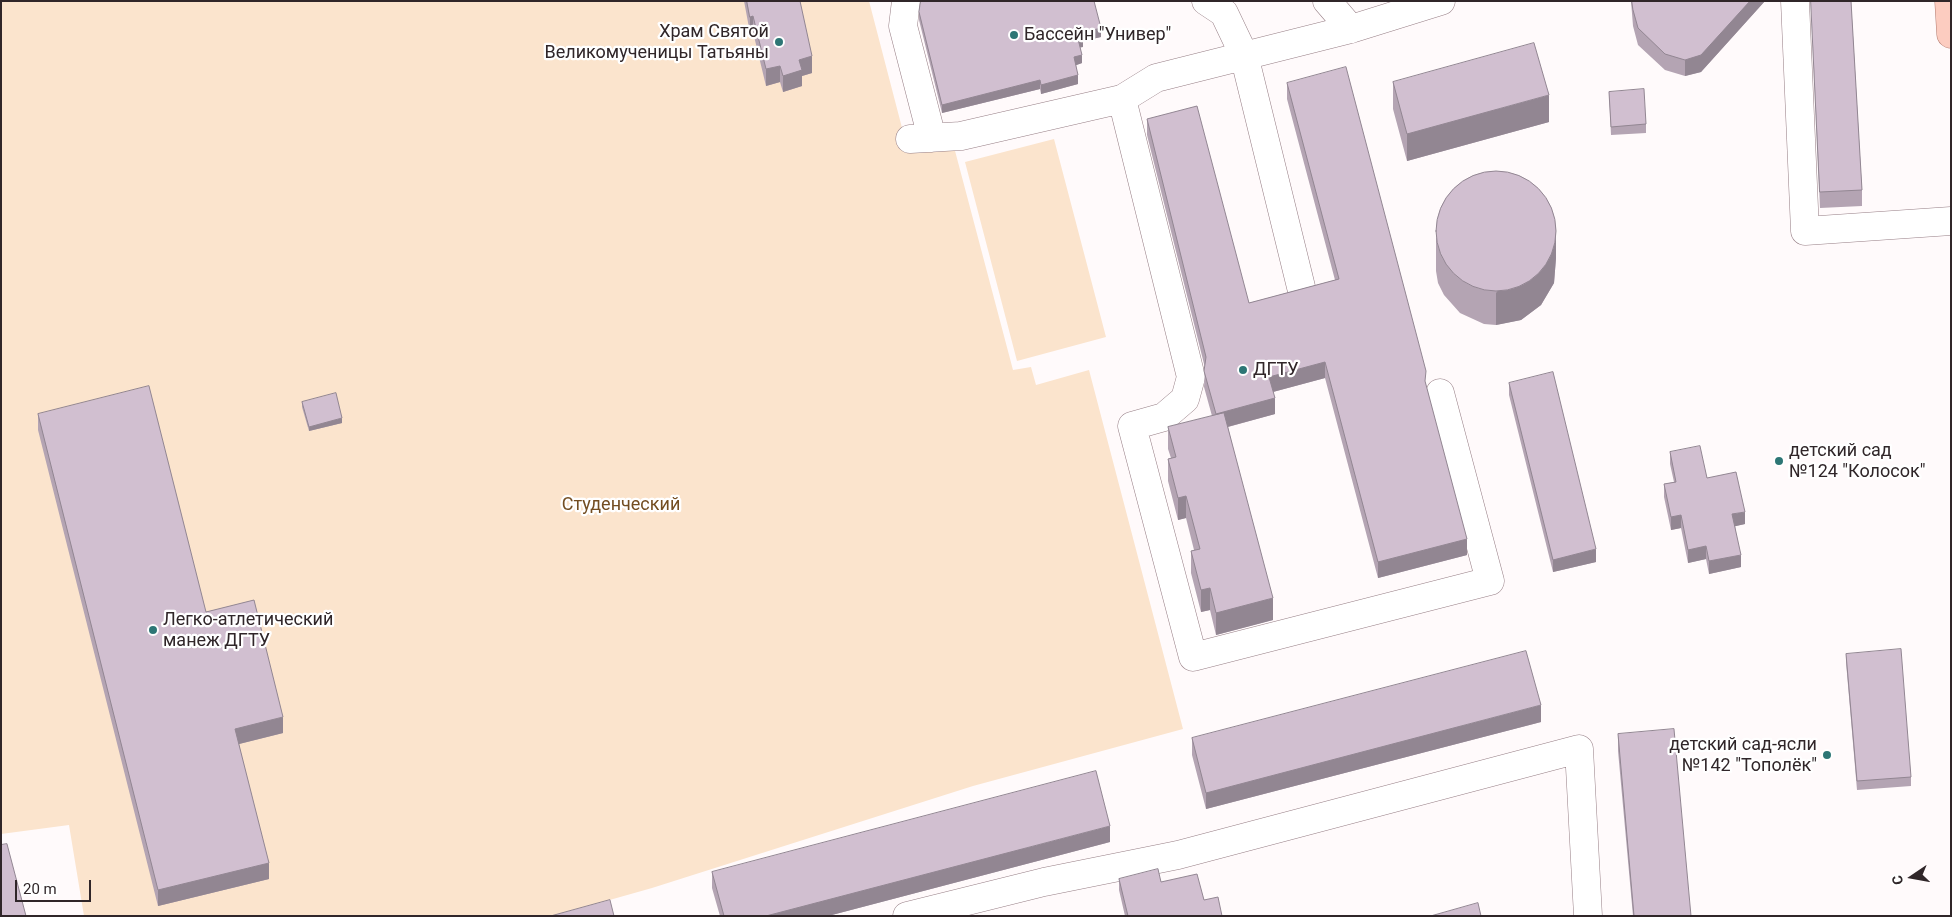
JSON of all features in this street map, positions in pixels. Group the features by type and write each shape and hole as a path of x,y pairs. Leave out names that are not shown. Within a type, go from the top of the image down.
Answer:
{"main road":[{"path":"1948,1 1951,34"}],"lane":[{"path":"906,1 903,26 921,138 961,136 1122,99 1156,78 1351,29 1441,1"},
{"path":"1206,1 1224,13 1244,55 1301,287"},
{"path":"1327,1 1351,29"},
{"path":"1795,1 1805,231 1951,221"},
{"path":"1122,99 1191,378 1185,399 1164,417 1132,426 1193,657 1490,581 1440,393"},
{"path":"907,916 1044,882 1178,855 1579,749 1588,916"}],"green space":[{"name":"Студенческий","path":"1,1 869,1 907,147 954,147 1013,370 1031,367 1036,385 1089,370 1183,729 973,786 652,888 553,916 84,916 69,825 1,834"},
{"path":"1054,139 1106,337 1017,361 965,162"}],"building":[{"name":"Храм Святой Великомученицы Татьяны","path":"747,1 800,1 812,56 799,60 802,70 783,76 780,66 766,69 753,16 750,17"},
{"path":"921,1 1094,1 1101,28 1082,33 1083,38 1078,39 1082,55 1074,57 1078,75 1041,85 1040,80 942,105 919,12"},
{"path":"1632,1 1750,1 1701,55 1685,60 1665,54 1638,28"},
{"path":"1811,1 1851,1 1862,190 1820,192"},
{"path":"1534,43 1549,95 1407,134 1393,82"},
{"path":"1346,67 1426,371 1425,381 1467,539 1378,562 1325,362 1269,377 1275,398 1216,414 1204,371 1206,357 1147,119 1197,106 1249,303 1339,279 1287,83"},
{"path":"1644,89 1646,124 1611,127 1609,92"},
{"path":"1496,171 1519,175 1539,188 1552,208 1556,231 1552,254 1539,274 1519,287 1496,291 1473,287 1453,274 1440,254 1436,231 1440,208 1453,188 1473,175"},
{"path":"1553,372 1596,549 1553,560 1509,383"},
{"path":"149,386 206,612 254,600 283,717 235,729 269,863 158,890 38,414"},
{"path":"336,393 342,418 309,427 302,402"},
{"path":"1224,413 1273,598 1216,613 1210,588 1201,590 1191,551 1200,549 1186,496 1178,498 1168,459 1176,457 1168,427"},
{"path":"1700,446 1707,478 1736,472 1745,512 1732,514 1741,555 1709,561 1706,546 1688,550 1681,515 1671,517 1664,484 1676,482 1670,452"},
{"path":"1901,649 1911,777 1857,781 1846,654"},
{"path":"1526,651 1541,705 1206,793 1192,738"},
{"path":"1674,729 1691,916 1634,916 1618,734"},
{"path":"1096,771 1110,826 766,916 724,916 712,872"},
{"path":"7,844 26,916 1,916 1,845"},
{"path":"1158,869 1161,882 1197,874 1204,900 1218,897 1222,916 1128,916 1119,879"},
{"path":"610,900 614,916 551,916"},
{"path":"1478,903 1481,916 1431,916"}],"place":[{"name":"Бассейн \"Универ\"","path":"1014,35"},
{"name":"Храм Святой Великомученицы Татьяны","path":"779,42"},
{"name":"ДГТУ","path":"1243,370"},
{"name":"детский сад №124 \"Колосок\"","path":"1779,461"},
{"name":"Легко-атлетический манеж ДГТУ","path":"153,630"},
{"name":"детский сад-ясли №142 \"Тополёк\"","path":"1827,755"}]}
